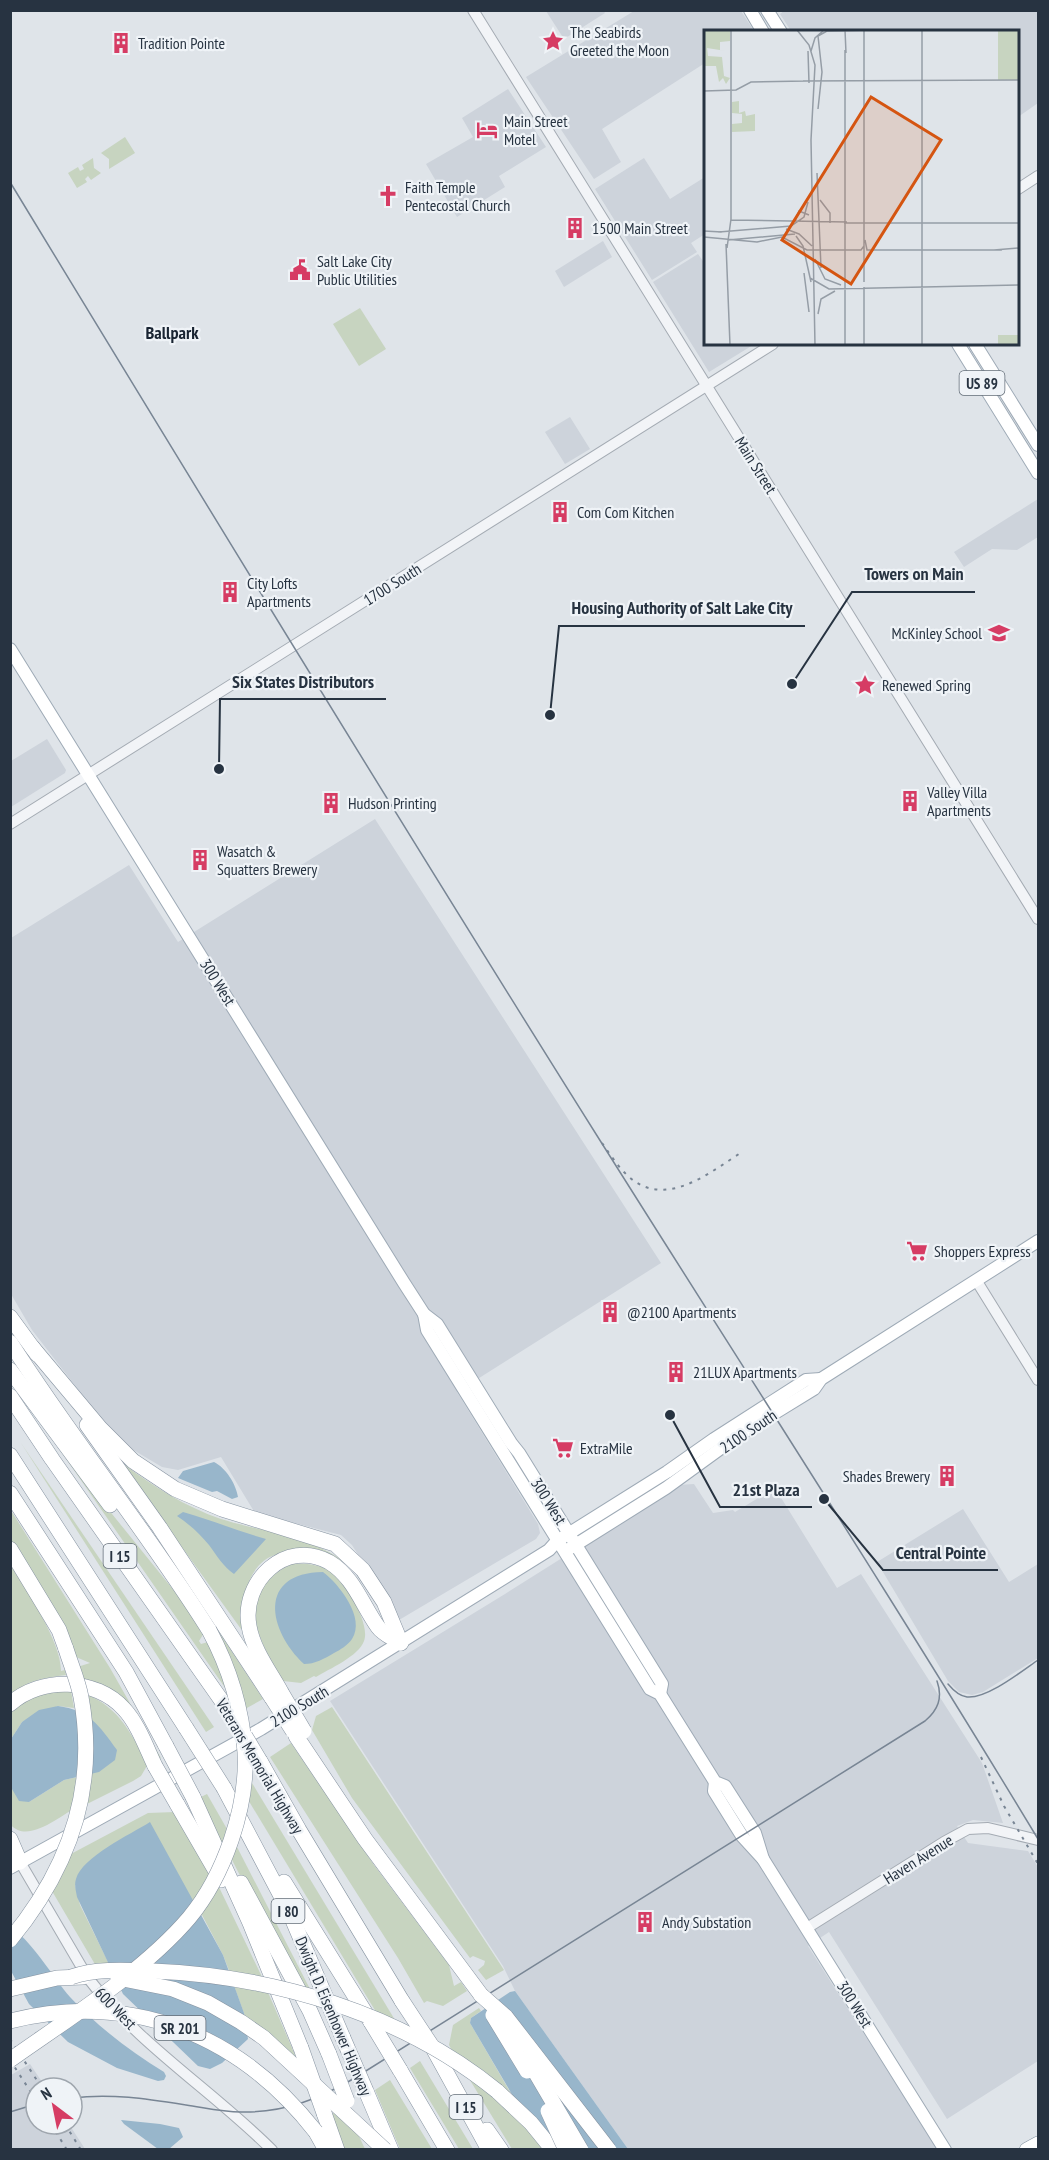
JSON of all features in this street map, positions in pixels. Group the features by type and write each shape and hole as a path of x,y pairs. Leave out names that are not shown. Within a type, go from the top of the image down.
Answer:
{"highway":[{"path":"10,1317 277,1695 336,1798 512,2034 581,2150"},
{"path":"10,1342 77,1443 190,1598 206,1625 224,1661 233,1690 245,1755 239,1807 224,1858 208,1889 190,1916 159,1948 123,1978 10,2059"},
{"path":"32,1347 100,1428 133,1461 175,1489 222,1509 335,1544 363,1570 384,1602 401,1643"},
{"path":"10,1370 94,1485 206,1625"},
{"name":"Veterans Memorial Highway","path":"10,1396 51,1459 231,1714 261,1761 298,1830 402,2001 444,2065 489,2150"},
{"name":"I 15","path":"10,1455 372,2022 447,2150"},
{"path":"10,1493 126,1672 310,2011 348,2101 373,2150"},
{"path":"10,1549 59,1630 66,1649 81,1697 85,1762 82,1794 70,1838 58,1869 29,1917 10,1940"},
{"path":"277,1695 254,1643 248,1614 257,1581 268,1568 283,1560 298,1556 311,1556 333,1564 352,1583 380,1629 401,1643"},
{"path":"10,1704 28,1691 49,1685 83,1686 115,1700 125,1709 271,1973"},
{"name":"Dwight D. Eisenhower Highway","path":"224,1788 289,1911 390,2150"},
{"path":"202,1815 271,1973 301,2048 337,2150"},
{"path":"10,1839 14,1861"},
{"path":"71,1977 85,1972 102,1971 189,1973 256,1983 330,2002 411,2036 469,2069 508,2100 553,2150"},
{"path":"10,1989 43,1980 71,1977 118,1978 180,1992 219,2009 264,2038 385,2150"},
{"path":"481,1995 528,2073 566,2150"},
{"path":"481,1995 506,2017 609,2150"},
{"name":"SR 201","path":"10,2021 42,2014 95,2012 145,2018 187,2030 230,2052 259,2072 290,2100 328,2150"},
{"path":"444,2065 501,2150"},
{"path":"1027,2150 1038,2144"}],"main road":[{"path":"750,10 762,30"},
{"path":"768,10 780,30"},
{"name":"US 89","path":"959,345 1038,473"},
{"name":"US 89","path":"976,345 1038,445"},
{"name":"300 West","path":"10,649 424,1314 436,1324 569,1533 662,1684 660,1694"},
{"name":"2100 South","path":"14,1861 261,1729 401,1643 569,1533 674,1468 806,1380 821,1378 1038,1241"},
{"name":"300 West","path":"424,1314 427,1330 553,1545"},
{"name":"2100 South","path":"564,1552 666,1488 739,1435 814,1389 821,1378"},
{"path":"553,1545 564,1552"},
{"name":"300 West","path":"564,1552 650,1689 660,1694 715,1782 714,1791 742,1836 763,1859 945,2150"}],"street":[{"name":"Main Street","path":"473,10 1038,919"},
{"path":"1019,188 1038,176"},
{"name":"1700 South","path":"10,824 771,345"},
{"path":"976,1280 1038,1380"},
{"name":"Haven Avenue","path":"807,1928 968,1829 988,1828 1038,1840"},
{"name":"600 West","path":"14,1861 101,1995 132,2026 272,2150"}],"shaded area":[{"path":"603,10 605,13 564,39 546,11"},
{"path":"785,10 1038,11 1038,103 1019,116 1019,30 790,30 780,14"},
{"path":"634,11 741,11 753,30 704,30 704,64 602,129 621,162 594,179 526,77"},
{"path":"508,89 546,147 499,176 505,187 457,217 426,164 473,137 462,118"},
{"path":"644,158 670,199 704,178 704,235 691,243 697,252 652,280 595,189"},
{"path":"603,241 612,257 564,287 555,271"},
{"path":"698,254 704,263 704,345 753,345 709,372 653,282"},
{"path":"570,417 590,449 565,464 545,432"},
{"path":"1038,499 1038,537 1017,550 992,549 964,567 954,552"},
{"path":"47,739 66,770 65,773 11,807 11,761"},
{"path":"375,819 661,1263 457,1392 538,1524 540,1533 536,1539 399,1620 352,1545 341,1535 255,1513 221,1457 178,1470 162,1467 125,1445 97,1414 32,1330 11,1294 11,938 129,865 178,942"},
{"path":"694,1484 713,1513 733,1510 735,1512 775,1488 837,1588 861,1574 982,1763 1003,1823 973,1820 957,1826 968,1843 1028,1851 1038,1867 1038,2061 947,2119 829,1932 808,1946 937,2149 628,2149 515,1991 503,1966 330,1701 678,1485"},
{"path":"963,1509 1009,1582 1038,1564 1038,1658 983,1692 972,1695 959,1692 948,1681 877,1562"},
{"path":"30,2064 38,2076 24,2076 24,2136 77,2136 85,2149 11,2149 11,2075"}],"green space":[{"path":"125,137 135,153 109,169 109,159 101,153"},
{"path":"93,158 94,168 101,173 91,180 88,176 85,179 87,182 77,188 68,173 78,167 80,171 84,169 82,165"},
{"path":"360,308 386,349 359,366 333,324"},
{"path":"12,1381 87,1483 188,1608 204,1633 199,1641 201,1644 208,1642 228,1692"},
{"path":"21,1443 214,1727 206,1732"},
{"path":"125,1465 159,1489 195,1509 221,1519 305,1542 336,1556 349,1566 330,1555 319,1553 278,1554 268,1558 259,1565 248,1584 243,1606 243,1628 241,1629 124,1467"},
{"path":"10,1509 110,1668 161,1758 157,1760 134,1720 77,1677 74,1668 90,1663 69,1654 11,1547"},
{"path":"10,1564 49,1631 61,1671 65,1670 66,1675 29,1683 11,1696"},
{"path":"292,1564 315,1565 334,1575 355,1603 364,1624 365,1633 361,1647 350,1657 301,1683 283,1681 259,1633 255,1608 266,1583 278,1572"},
{"path":"209,1617 263,1699 245,1709 232,1661"},
{"path":"71,1691 74,1708 58,1706 22,1722 11,1739 11,1711 39,1696"},
{"path":"86,1694 108,1707 116,1715 130,1732 148,1764 141,1776 83,1806"},
{"path":"332,1707 504,1970 486,1980 478,1970 485,1961 473,1956 470,1958 352,1798 312,1730 316,1716"},
{"path":"291,1743 374,1865 449,1965 454,1986 461,1982 467,1991 443,2006 427,2001 424,2003 398,1958 270,1757"},
{"path":"10,1775 29,1802 64,1780 77,1777 72,1810 42,1828 25,1832 18,1830 11,1825"},
{"path":"249,1778 395,2020 379,2017 247,1798"},
{"path":"207,1794 227,1829 222,1844 197,1799"},
{"path":"175,1812 210,1873 195,1900 75,1885 80,1905 110,1966 96,1966 52,1891 69,1855 148,1813"},
{"path":"236,1845 311,1991 298,1988 231,1858"},
{"path":"218,1885 263,1979 230,1973 201,1913"},
{"path":"233,1983 267,1990 296,2057 245,2016"},
{"path":"479,2008 481,2011 471,2018 470,2023 513,2097 454,2054 449,2045 453,2025"},
{"path":"420,2061 473,2149 459,2149 410,2068"},
{"path":"465,2072 506,2103 544,2149 512,2149"},
{"path":"390,2080 432,2149 400,2149 375,2090"},
{"path":"335,2112 357,2132 365,2149 343,2149 331,2115"}],"water":[{"path":"214,1462 230,1477 238,1497 232,1499 217,1491 212,1492 178,1478 183,1471"},
{"path":"183,1512 266,1539 234,1574 202,1537 177,1516"},
{"path":"323,1572 349,1602 356,1621 355,1631 352,1639 341,1649 319,1661 304,1664 282,1635 275,1606 278,1593 287,1582 302,1575"},
{"path":"58,1706 78,1711 92,1720 117,1750 115,1760 99,1772 64,1780 29,1802 19,1801 12,1789 11,1739 22,1722 39,1710"},
{"path":"150,1822 223,1955 244,2013 248,2039 222,2063 210,2069 198,2066 123,1994 77,1897 76,1879 87,1862"},
{"path":"10,1928 33,1948 80,2008 115,2038 164,2072 166,2076 164,2080 158,2081 117,2068 68,2042 29,2004 11,1971"},
{"path":"515,1991 628,2149 544,2149 470,2023 471,2018"},
{"path":"121,2120 179,2128 183,2137 169,2149 158,2149"}],"tram line":[{"path":"10,182 452,903 876,1576 1038,1839"},
{"path":"948,1684 967,1697 984,1694 1038,1660"},
{"path":"84,2097 129,2097 223,2111 245,2112 288,2107 327,2093 353,2079 925,1721 938,1703 937,1681"},
{"path":"10,2112 24,2108"}],"railway":[{"path":"602,1143 617,1165 628,1176 642,1186 657,1190 686,1185 742,1152"},
{"path":"981,1757 1004,1806 1038,1864"},
{"path":"10,2039 34,2076"},
{"path":"10,2060 24,2082"},
{"path":"58,2136 67,2150"},
{"path":"72,2136 81,2150"}],"place":[{"name":"The Seabirds Greeted the Moon","path":"553,41"},
{"name":"Tradition Pointe","path":"121,43"},
{"name":"Main Street Motel","path":"487,130"},
{"name":"Faith Temple Pentecostal Church","path":"388,196"},
{"name":"1500 Main Street","path":"575,228"},
{"name":"Salt Lake City Public Utilities","path":"300,270"},
{"name":"Com Com Kitchen","path":"560,512"},
{"name":"City Lofts Apartments","path":"230,592"},
{"name":"McKinley School","path":"999,633"},
{"name":"Towers on Main","path":"792,684"},
{"name":"Renewed Spring","path":"865,685"},
{"name":"Housing Authority of Salt Lake City","path":"550,715"},
{"name":"Six States Distributors","path":"219,769"},
{"name":"Valley Villa Apartments","path":"910,801"},
{"name":"Hudson Printing","path":"331,803"},
{"name":"Wasatch & Squatters Brewery","path":"200,860"},
{"name":"Shoppers Express","path":"917,1251"},
{"name":"@2100 Apartments","path":"610,1312"},
{"name":"21LUX Apartments","path":"676,1372"},
{"name":"21st Plaza","path":"670,1415"},
{"name":"ExtraMile","path":"563,1448"},
{"name":"Shades Brewery","path":"947,1476"},
{"name":"Central Pointe","path":"824,1499"},
{"name":"Andy Substation","path":"645,1922"}],"district":[{"name":"Ballpark","path":"172,332"}]}
